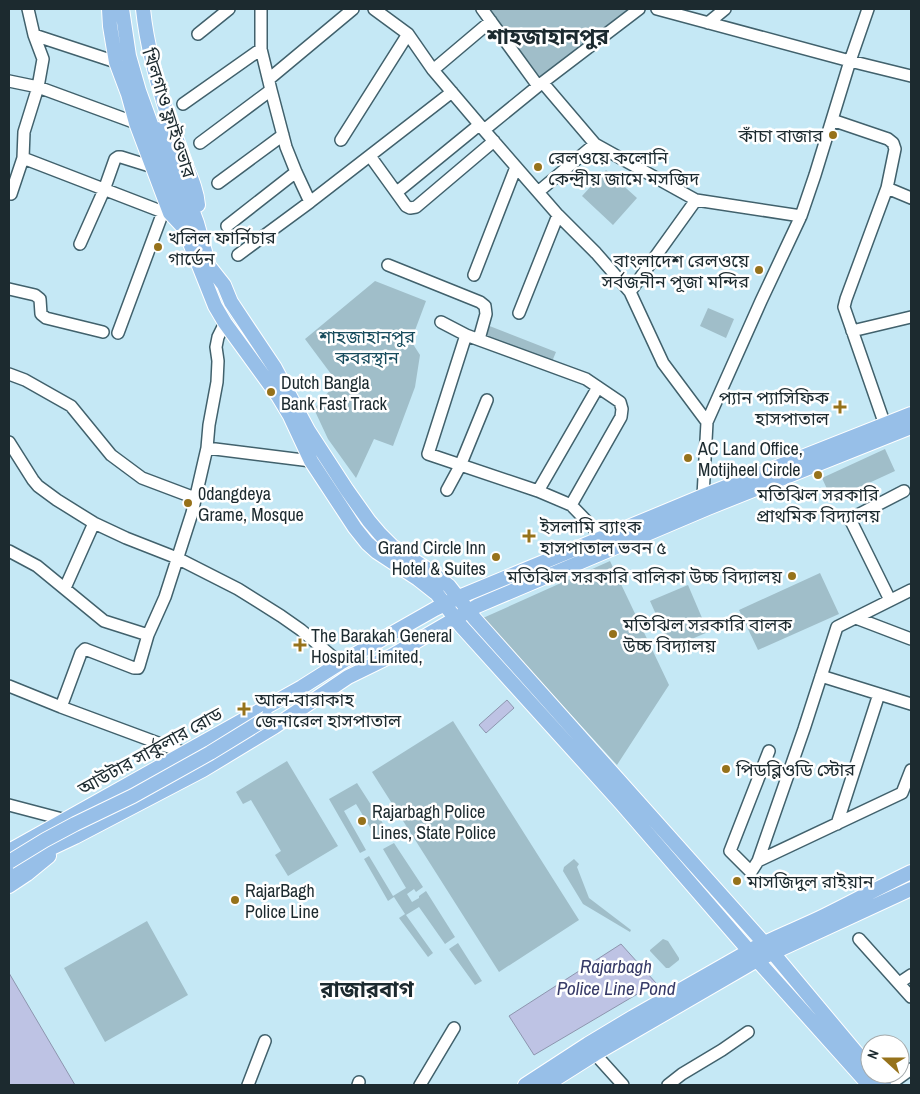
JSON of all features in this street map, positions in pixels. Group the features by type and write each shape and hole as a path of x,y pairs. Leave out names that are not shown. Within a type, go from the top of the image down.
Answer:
{"main road":[{"path":"109,9 116,62 128,94 136,124 153,167 166,212 191,226"},
{"name":"খিলগাও ফ্লাইওভার","path":"122,9 129,56 139,91 183,197"},
{"name":"খিলগাও ফ্লাইওভার","path":"131,9 136,46 143,75 183,197"},
{"path":"143,9 150,50 159,82 197,198 191,226 209,266 224,285 231,302 275,368 308,430 347,490 369,521 392,546 439,578 459,597 469,611 768,948 860,1057"},
{"path":"183,197 215,306 225,323 278,396 290,416 311,461 367,544 429,586 455,619 621,803 753,956 869,1085"},
{"name":"আউটার সার্কুলার রোড","path":"9,886 69,840 202,770 274,727 348,677 393,655 469,611 705,502 911,414"},
{"name":"আউটার সার্কুলার রোড","path":"9,851 459,597 603,538 911,429"},
{"path":"9,862 45,840 142,791 210,753 288,703 302,687"},
{"path":"9,871 69,840 66,820"},
{"path":"546,1085 633,1017 911,872"},
{"path":"768,948 911,889"},
{"path":"525,1085 592,1049"}],"street":[{"path":"9,193 11,194 23,158 24,132 38,87 43,59 34,35 28,9"},
{"path":"198,34 229,9"},
{"path":"200,142 270,84 353,9"},
{"path":"374,9 408,34 433,70 516,167 630,292 663,364 707,422"},
{"path":"482,9 540,84 594,144 696,200 800,216"},
{"path":"397,192 639,9"},
{"path":"657,9 911,76"},
{"path":"708,23 725,9"},
{"path":"705,502 707,422 800,216 868,9"},
{"path":"263,11 261,49 286,147 310,202"},
{"path":"433,70 491,21"},
{"path":"341,140 408,34"},
{"path":"34,35 116,62"},
{"path":"183,104 261,49"},
{"path":"9,81 38,87 136,124"},
{"path":"238,255 452,92"},
{"path":"832,120 888,139 893,143 895,149 887,188 844,307 885,425"},
{"path":"218,183 283,135"},
{"path":"370,156 406,206 410,208 416,207 494,141"},
{"path":"538,192 594,144"},
{"path":"80,244 104,190 115,159 118,157 153,167"},
{"path":"23,158 166,212 118,333"},
{"path":"474,276 516,167"},
{"path":"227,226 296,172"},
{"path":"887,188 911,198"},
{"path":"630,292 696,200"},
{"path":"519,313 558,215"},
{"path":"388,265 480,302 485,306 486,314 479,339"},
{"path":"9,289 35,295 40,299 41,314 46,318 103,332"},
{"path":"852,331 911,317"},
{"path":"441,322 466,334 586,378 620,402 622,408 621,417 571,505"},
{"path":"61,707 85,649 134,668 139,666 148,635 164,597 186,531 195,498 207,448 218,372 216,348 218,337 225,323"},
{"path":"466,334 428,454 538,491 571,505 603,538"},
{"path":"9,374 25,380 71,406 111,455 142,478 195,498"},
{"path":"538,491 598,387"},
{"path":"447,490 460,466 487,400"},
{"path":"9,442 38,486 57,500 94,523 134,542 177,558 238,589 301,630 340,664"},
{"path":"207,448 311,461"},
{"path":"890,600 850,518 904,491"},
{"path":"65,588 94,523"},
{"path":"9,551 37,566 104,621 148,635"},
{"path":"769,751 730,851 751,872 758,861 837,628 911,590"},
{"path":"856,618 911,639"},
{"path":"821,676 911,704"},
{"path":"9,686 185,752"},
{"path":"837,824 879,694"},
{"path":"758,861 837,824 907,795 911,770"},
{"path":"9,805 66,820"},
{"path":"859,939 911,997"},
{"path":"899,983 911,975"},
{"path":"420,1085 454,1028"},
{"path":"668,1085 748,1032"},
{"path":"248,1085 265,1041"},
{"path":"592,1049 623,1085"},
{"path":"889,1085 911,1069"}],"green space":[{"path":"489,9 628,9 539,78"},
{"path":"606,170 637,198 613,225 582,196"},
{"name":"শাহজাহানপুর কবরস্থান","path":"375,281 426,301 411,341 420,355 415,387 393,446 374,439 356,478 328,439 314,409 337,382 305,339"},
{"path":"708,308 734,319 726,338 700,326"},
{"path":"487,325 556,352 551,364 483,336"},
{"path":"885,449 895,471 832,500 822,478"},
{"path":"610,561 669,685 617,765 483,618"},
{"path":"820,573 839,614 758,650 739,610"},
{"path":"688,585 708,632 671,648 650,601"},
{"path":"453,721 579,920 499,972 372,772"},
{"path":"287,761 338,846 288,876 275,855 281,851 251,800 243,804 236,792"},
{"path":"357,783 391,836 379,842 356,804 344,811 366,850 360,853 329,799"},
{"path":"394,843 423,887 416,892 414,889 407,894 412,902 426,891 455,937 445,944 419,907 406,915 433,953 428,957 399,918 405,914 394,897 388,901 364,859 369,856 393,896 406,888 383,849"},
{"path":"574,859 579,864 577,867 589,898 631,930 630,932 583,904 563,871 564,867"},
{"path":"147,921 188,995 105,1042 64,968"},
{"path":"663,939 668,941 679,958 669,968 666,968 650,951"},
{"path":"458,943 482,981 475,985 449,949"}],"water":[{"path":"507,700 514,708 486,733 479,725"},
{"name":"Rajarbagh Police Line Pond","path":"621,944 656,983 534,1055 509,1016"},
{"path":"9,973 75,1085 9,1085"}],"place":[{"name":"কাঁচা বাজার","path":"833,135"},
{"name":"রেলওয়ে কলোনি কেন্দ্রীয় জামে মসজিদ","path":"538,167"},
{"name":"খলিল ফার্নিচার গার্ডেন","path":"158,247"},
{"name":"বাংলাদেশ রেলওয়ে সর্বজনীন পূজা মন্দির","path":"759,270"},
{"name":"Dutch Bangla Bank Fast Track","path":"271,392"},
{"name":"প্যান প্যাসিফিক হাসপাতাল","path":"840,407"},
{"name":"AC Land Office, Motijheel Circle","path":"688,458"},
{"name":"মতিঝিল সরকারি প্রাথমিক বিদ্যালয়","path":"818,475"},
{"name":"0dangdeya Grame, Mosque","path":"188,503"},
{"name":"ইসলামি ব্যাংক হাসপাতাল ভবন ৫","path":"529,536"},
{"name":"Grand Circle Inn Hotel & Suites","path":"496,557"},
{"name":"মতিঝিল সরকারি বালিকা উচ্চ বিদ্যালয়","path":"792,576"},
{"name":"মতিঝিল সরকারি বালক উচ্চ বিদ্যালয়","path":"613,634"},
{"name":"The Barakah General Hospital Limited,","path":"300,645"},
{"name":"আল-বারাকাহ জেনারেল হাসপাতাল","path":"244,709"},
{"name":"পিডব্লিওডি স্টোর","path":"726,769"},
{"name":"Rajarbagh Police Lines, State Police","path":"362,821"},
{"name":"মাসজিদুল রাইয়ান","path":"737,881"},
{"name":"RajarBagh Police Line","path":"235,900"}],"district":[{"name":"শাহজাহানপুর","path":"548,36"},
{"name":"রাজারবাগ","path":"367,989"}]}
